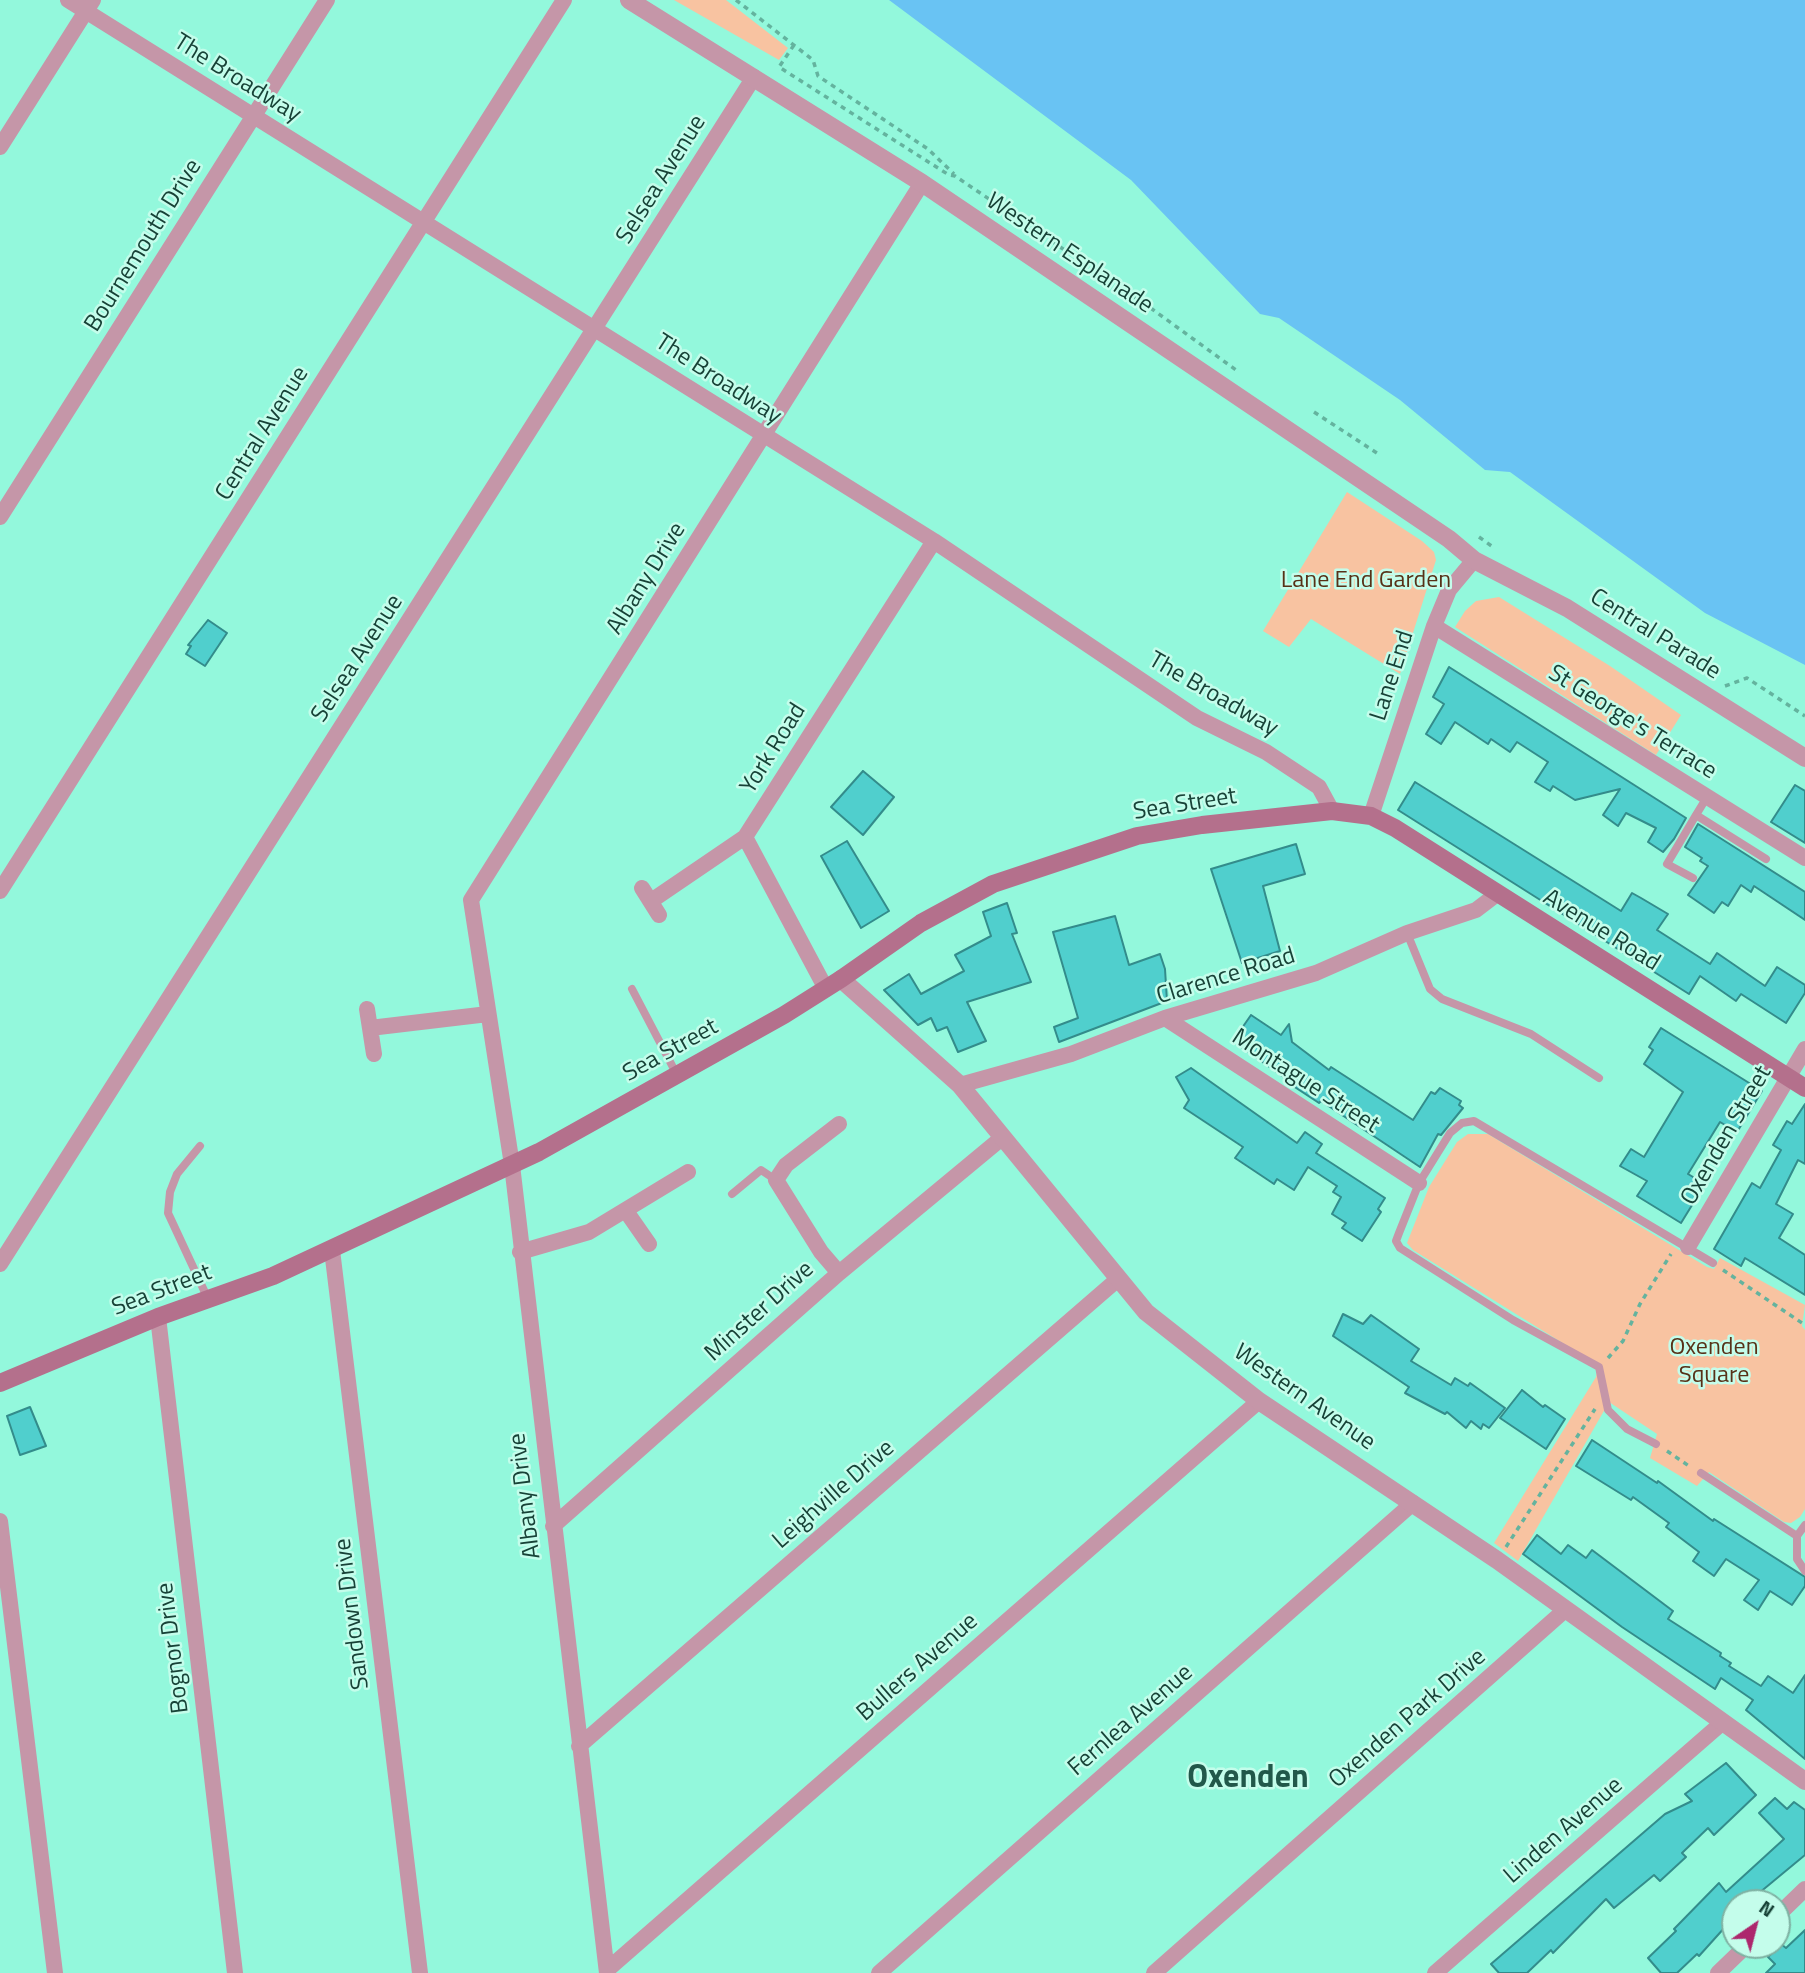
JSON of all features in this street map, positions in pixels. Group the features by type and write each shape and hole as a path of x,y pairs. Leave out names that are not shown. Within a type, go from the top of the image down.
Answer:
{"main road":[{"name":"Sea Street","path":"0,1383 158,1317 272,1276 512,1165 677,1075 834,984 921,923 993,884 1137,836 1202,825 1332,811 1371,816"},
{"name":"Avenue Road","path":"1371,816 1395,828 1805,1088"}],"street":[{"name":"The Broadway","path":"68,0 90,6 254,116 934,541 1197,718 1266,752 1319,788 1332,811"},
{"name":"Bournemouth Drive","path":"0,517 327,0"},
{"name":"Central Avenue","path":"0,891 564,0"},
{"name":"Western Esplanade","path":"629,0 922,183 1439,532 1474,560"},
{"path":"0,147 90,6"},
{"name":"Selsea Avenue","path":"0,1264 754,77"},
{"name":"Albany Drive","path":"607,1971 520,1252 512,1165 471,900 922,183"},
{"name":"York Road","path":"745,837 934,541"},
{"name":"Central Parade","path":"1474,560 1567,608 1805,758"},
{"name":"Lane End","path":"1371,816 1434,626 1449,590 1474,560"},
{"name":"St George's Terrace","path":"1434,626 1805,858"},
{"path":"651,901 745,837 785,914 834,984"},
{"name":"Clarence Road","path":"960,1086 1071,1054 1165,1018 1316,973 1407,933 1476,910 1497,894"},
{"name":"Western Avenue","path":"834,984 960,1086 1146,1312 1259,1401 1497,1560 1805,1781"},
{"path":"367,1009 374,1054"},
{"path":"370,1028 488,1014"},
{"name":"Montague Street","path":"1165,1018 1419,1183"},
{"name":"Oxenden Street","path":"1688,1247 1805,1049"},
{"path":"839,1124 786,1165 776,1180 821,1252 839,1273"},
{"name":"Minster Drive","path":"553,1526 839,1273 1003,1138"},
{"path":"520,1252 589,1232 688,1172"},
{"path":"626,1211 649,1244"},
{"name":"Sandown Drive","path":"332,1250 420,1973"},
{"name":"Leighville Drive","path":"579,1746 1118,1279"},
{"name":"Bognor Drive","path":"158,1317 235,1973"},
{"name":"Bullers Avenue","path":"607,1971 1259,1401"},
{"name":"Fernlea Avenue","path":"879,1973 1413,1503"},
{"path":"0,1521 55,1973"},
{"name":"Oxenden Park Drive","path":"1154,1973 1565,1610"},
{"name":"Linden Avenue","path":"1434,1973 1723,1723"},
{"path":"1791,1902 1805,1889"},
{"path":"1718,1973 1732,1959"}],"lane":[{"path":"1693,878 1667,864 1707,797"},
{"path":"1696,815 1766,859"},
{"path":"1407,933 1430,989 1442,999 1531,1034 1599,1078"},
{"path":"632,989 677,1075"},
{"path":"1656,1444 1627,1429 1608,1410 1600,1367 1559,1348 1400,1248 1396,1241 1419,1183 1450,1133 1462,1124 1474,1121 1713,1263"},
{"path":"200,1146 177,1174 170,1192 168,1213 208,1299"},
{"path":"732,1194 761,1170 776,1180"},
{"path":"1701,1474 1797,1536"},
{"path":"1805,1525 1797,1536 1797,1559 1805,1571"}],"path":[{"path":"736,0 813,60 818,76 928,149 955,176 1152,309 1240,373"},
{"path":"794,45 779,66 949,175 955,176"},
{"path":"1311,425 1316,414 1380,455"},
{"path":"1348,449 1354,438"},
{"path":"1468,530 1503,553"},
{"path":"1722,688 1746,678 1805,716"},
{"path":"1600,1367 1623,1341 1640,1304 1672,1252 1688,1247"},
{"path":"1713,1263 1805,1325"},
{"path":"1497,1560 1604,1395"},
{"path":"1656,1444 1701,1474"}],"green space":[{"path":"674,0 726,0 788,48 779,60"},
{"name":"Lane End Garden","path":"1347,492 1422,541 1434,552 1436,560 1400,674 1311,619 1289,647 1263,631"},
{"path":"1499,597 1610,666 1681,715 1656,755 1455,627 1465,611 1476,601"},
{"name":"Oxenden Square","path":"1468,1134 1488,1134 1707,1267 1714,1269 1720,1258 1805,1305 1802,1326 1805,1330 1805,1509 1800,1517 1791,1523 1784,1522 1709,1472 1697,1486 1650,1458 1657,1434 1609,1402 1518,1561 1494,1543 1596,1377 1598,1365 1413,1250 1407,1243 1429,1187 1457,1142"}],"water":[{"path":"889,0 1805,0 1805,665 1705,613 1510,472 1485,470 1400,400 1279,318 1260,314 1131,180"}],"building":[{"path":"208,620 227,633 205,666 186,654 191,646 188,645"},
{"path":"1449,667 1686,818 1674,839 1663,852 1648,842 1656,828 1626,813 1618,826 1603,815 1620,789 1575,800 1553,786 1550,791 1535,782 1548,762 1517,742 1510,752 1491,739 1488,744 1455,722 1441,744 1426,734 1444,704 1433,697"},
{"path":"863,771 894,797 863,835 831,807"},
{"path":"1415,782 1621,911 1632,893 1668,914 1657,930 1710,964 1717,953 1765,986 1777,967 1805,985 1805,993 1786,1023 1741,994 1736,1001 1700,976 1689,994 1398,810"},
{"path":"1795,785 1805,791 1805,843 1771,822"},
{"path":"1698,824 1805,892 1805,920 1754,886 1751,892 1741,885 1728,906 1722,902 1714,913 1688,895 1708,866 1700,861 1702,858 1685,847"},
{"path":"847,841 889,911 861,928 821,856"},
{"path":"1296,844 1305,874 1263,886 1280,951 1242,963 1211,869"},
{"path":"1007,903 1017,933 1012,934 1031,982 967,1002 986,1041 958,1052 947,1027 937,1031 931,1018 918,1025 884,990 909,974 921,994 964,971 955,955 991,936 983,912"},
{"path":"1115,916 1129,965 1160,954 1165,969 1167,1001 1059,1042 1054,1027 1078,1018 1053,932"},
{"path":"1251,1015 1281,1035 1289,1024 1292,1042 1329,1070 1331,1067 1413,1120 1431,1092 1435,1094 1440,1088 1461,1101 1459,1105 1463,1108 1441,1135 1438,1134 1420,1167 1321,1101 1319,1103 1284,1080 1285,1078 1233,1041"},
{"path":"1661,1028 1762,1091 1737,1132 1720,1122 1688,1174 1705,1184 1681,1223 1637,1196 1647,1181 1620,1166 1631,1149 1644,1157 1683,1092 1644,1064 1653,1050 1649,1047"},
{"path":"1191,1068 1297,1143 1305,1132 1322,1144 1316,1153 1385,1198 1378,1209 1381,1212 1362,1241 1342,1228 1346,1223 1332,1214 1341,1197 1333,1192 1337,1186 1308,1167 1294,1190 1277,1179 1274,1184 1235,1158 1243,1147 1184,1108 1189,1100 1176,1077"},
{"path":"1805,1104 1805,1164 1798,1160 1776,1204 1793,1214 1779,1238 1805,1255 1805,1295 1745,1258 1741,1266 1714,1249 1752,1183 1760,1188 1781,1150 1773,1145 1787,1121 1792,1124"},
{"path":"1343,1314 1363,1324 1371,1315 1419,1349 1411,1361 1451,1385 1455,1378 1468,1386 1470,1383 1505,1408 1489,1428 1483,1424 1481,1429 1471,1421 1466,1428 1447,1412 1445,1414 1405,1393 1409,1387 1333,1336"},
{"path":"1522,1390 1543,1407 1545,1405 1565,1419 1546,1449 1500,1418"},
{"path":"30,1407 46,1446 20,1455 7,1416"},
{"path":"1592,1440 1657,1483 1658,1481 1713,1521 1714,1519 1805,1577 1805,1586 1792,1605 1770,1591 1758,1610 1744,1600 1759,1580 1726,1559 1714,1576 1693,1561 1699,1552 1666,1527 1669,1523 1633,1497 1631,1500 1576,1466"},
{"path":"1537,1535 1561,1554 1568,1545 1586,1558 1592,1550 1673,1611 1668,1619 1721,1653 1720,1656 1731,1663 1729,1666 1761,1686 1768,1676 1793,1693 1805,1675 1805,1759 1746,1710 1753,1700 1721,1678 1715,1689 1622,1627 1523,1554"},
{"path":"1726,1763 1756,1795 1714,1835 1708,1828 1682,1853 1686,1857 1660,1881 1654,1875 1614,1908 1606,1899 1553,1953 1551,1950 1527,1973 1499,1973 1491,1964 1665,1814 1692,1801 1685,1794"},
{"path":"1775,1798 1787,1809 1794,1802 1805,1810 1805,1855 1764,1889 1729,1889 1784,1839 1759,1813"},
{"path":"1719,1883 1724,1889 1721,1889 1721,1932 1699,1956 1697,1954 1677,1973 1661,1973 1648,1958"},
{"path":"1805,1930 1805,1973 1766,1973 1775,1964 1770,1959 1791,1959 1791,1943"}],"district":[{"name":"Oxenden","path":"1248,1779"}]}
